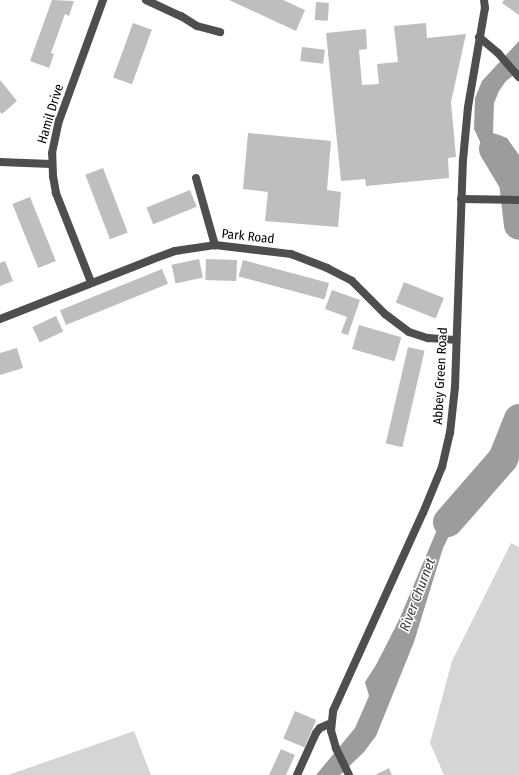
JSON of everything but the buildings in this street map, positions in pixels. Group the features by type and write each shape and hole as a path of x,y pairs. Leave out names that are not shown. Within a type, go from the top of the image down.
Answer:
{"street":[{"name":"Hamil Drive","path":"91,282 56,193 52,164 55,138 59,121 103,0"},
{"path":"146,0 181,16 197,26 220,32"},
{"name":"Abbey Green Road","path":"349,774 336,748 331,731 333,711 423,513 442,467 450,432 455,387 455,340 461,199 468,106 485,8 484,0"},
{"path":"479,37 498,53 519,77"},
{"path":"0,162 52,164"},
{"path":"196,178 215,245"},
{"path":"461,199 519,200"},
{"name":"Park Road","path":"0,319 91,282 175,251 215,245 291,254 327,268 352,281 385,314 409,332 428,338 455,340"},
{"path":"297,775 316,733 320,728 331,723"}],"shaded area":[{"path":"511,543 519,547 519,775 444,775 430,743 452,661"},
{"path":"134,731 151,775 8,775 106,741"}],"water":[{"path":"519,41 519,71 506,81 499,91 494,103 493,133 507,138 519,155 519,184 500,184 474,129 475,98 482,81"},
{"path":"470,487 479,494 455,524 443,548 414,642 376,736 364,752 340,775 316,775 355,728 369,696 365,682 376,665 399,620 444,513"}],"waterway":[{"name":"River Churnet","path":"494,149 514,182 519,225"},
{"name":"River Churnet","path":"448,522 503,459 519,419"}]}
